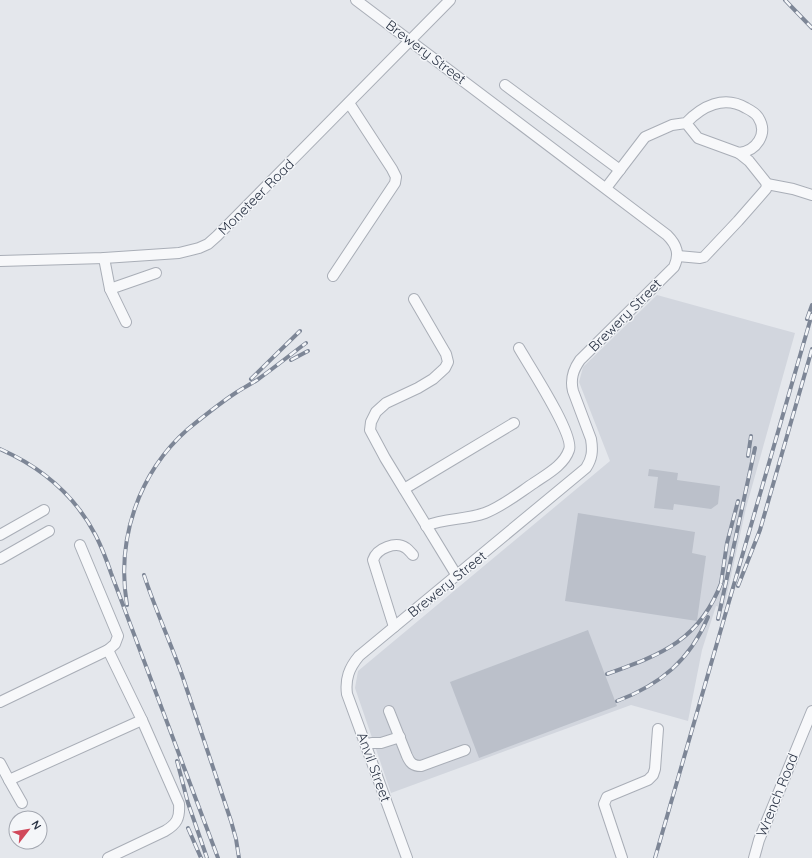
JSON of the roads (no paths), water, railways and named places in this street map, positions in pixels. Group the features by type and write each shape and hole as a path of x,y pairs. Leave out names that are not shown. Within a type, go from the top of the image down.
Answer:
{"street":[{"name":"Brewery Street","path":"348,674 359,656 586,468 590,462 592,447 591,439 571,383 575,367 580,360 674,267 678,256 678,250 667,235 356,0"},
{"name":"Moneteer Road","path":"0,260 104,258 179,253 208,244 450,0"},
{"path":"505,85 620,170"},
{"path":"606,188 645,137 672,125 686,123 700,111 720,102 731,101 741,105 758,117 762,125 762,133 759,142 753,149 746,153 739,154"},
{"path":"333,276 395,183 396,177 349,103"},
{"path":"686,123 698,138 739,154 749,161 766,187"},
{"path":"766,187 793,189 812,195"},
{"path":"678,256 704,257 738,222 766,187"},
{"path":"104,258 110,289 126,322"},
{"path":"110,289 156,273"},
{"path":"414,299 446,354 448,362 445,368 437,375 418,388 386,403 376,412 371,422 370,430 456,576"},
{"path":"426,526 440,521 485,513 548,474 565,459 570,448 569,439 555,409 519,348"},
{"path":"404,489 514,423"},
{"path":"0,535 44,510"},
{"path":"0,559 49,531"},
{"path":"0,702 108,650 115,644 118,636 80,545"},
{"path":"394,627 373,560 375,555 380,550 398,545 406,548 413,555"},
{"path":"108,650 142,720 179,804 180,814 173,826 165,831 108,858"},
{"name":"Anvil Street","path":"348,674 346,684 347,694 369,744 407,858"},
{"path":"390,711 410,762 415,766 421,766 464,750"},
{"name":"Wrench Road","path":"754,858 759,840 812,711"},
{"path":"9,780 142,720"},
{"path":"622,858 604,804 607,797 648,780 653,775 655,769 658,729"},
{"path":"369,744 381,743 398,734"},
{"path":"0,763 22,803"}],"railway":[{"path":"785,0 812,28"},
{"path":"807,319 812,305"},
{"path":"655,858 812,314"},
{"path":"251,379 300,331"},
{"path":"127,605 124,581 128,532 144,487 156,466 188,429 206,414 239,390 257,380 306,343"},
{"path":"738,586 760,530 812,349"},
{"path":"291,360 308,351"},
{"path":"748,456 751,436"},
{"path":"718,619 755,448"},
{"path":"0,449 29,464 56,484 78,508 88,521 96,536 106,559 218,858"},
{"path":"721,583 727,543 738,501"},
{"path":"144,575 182,675 231,821 239,858"},
{"path":"607,674 627,667 662,651 691,631 703,618 722,581"},
{"path":"617,701 633,695 647,687 672,669 692,646 708,617"},
{"path":"177,761 188,803 207,858"},
{"path":"188,828 201,858"}]}
